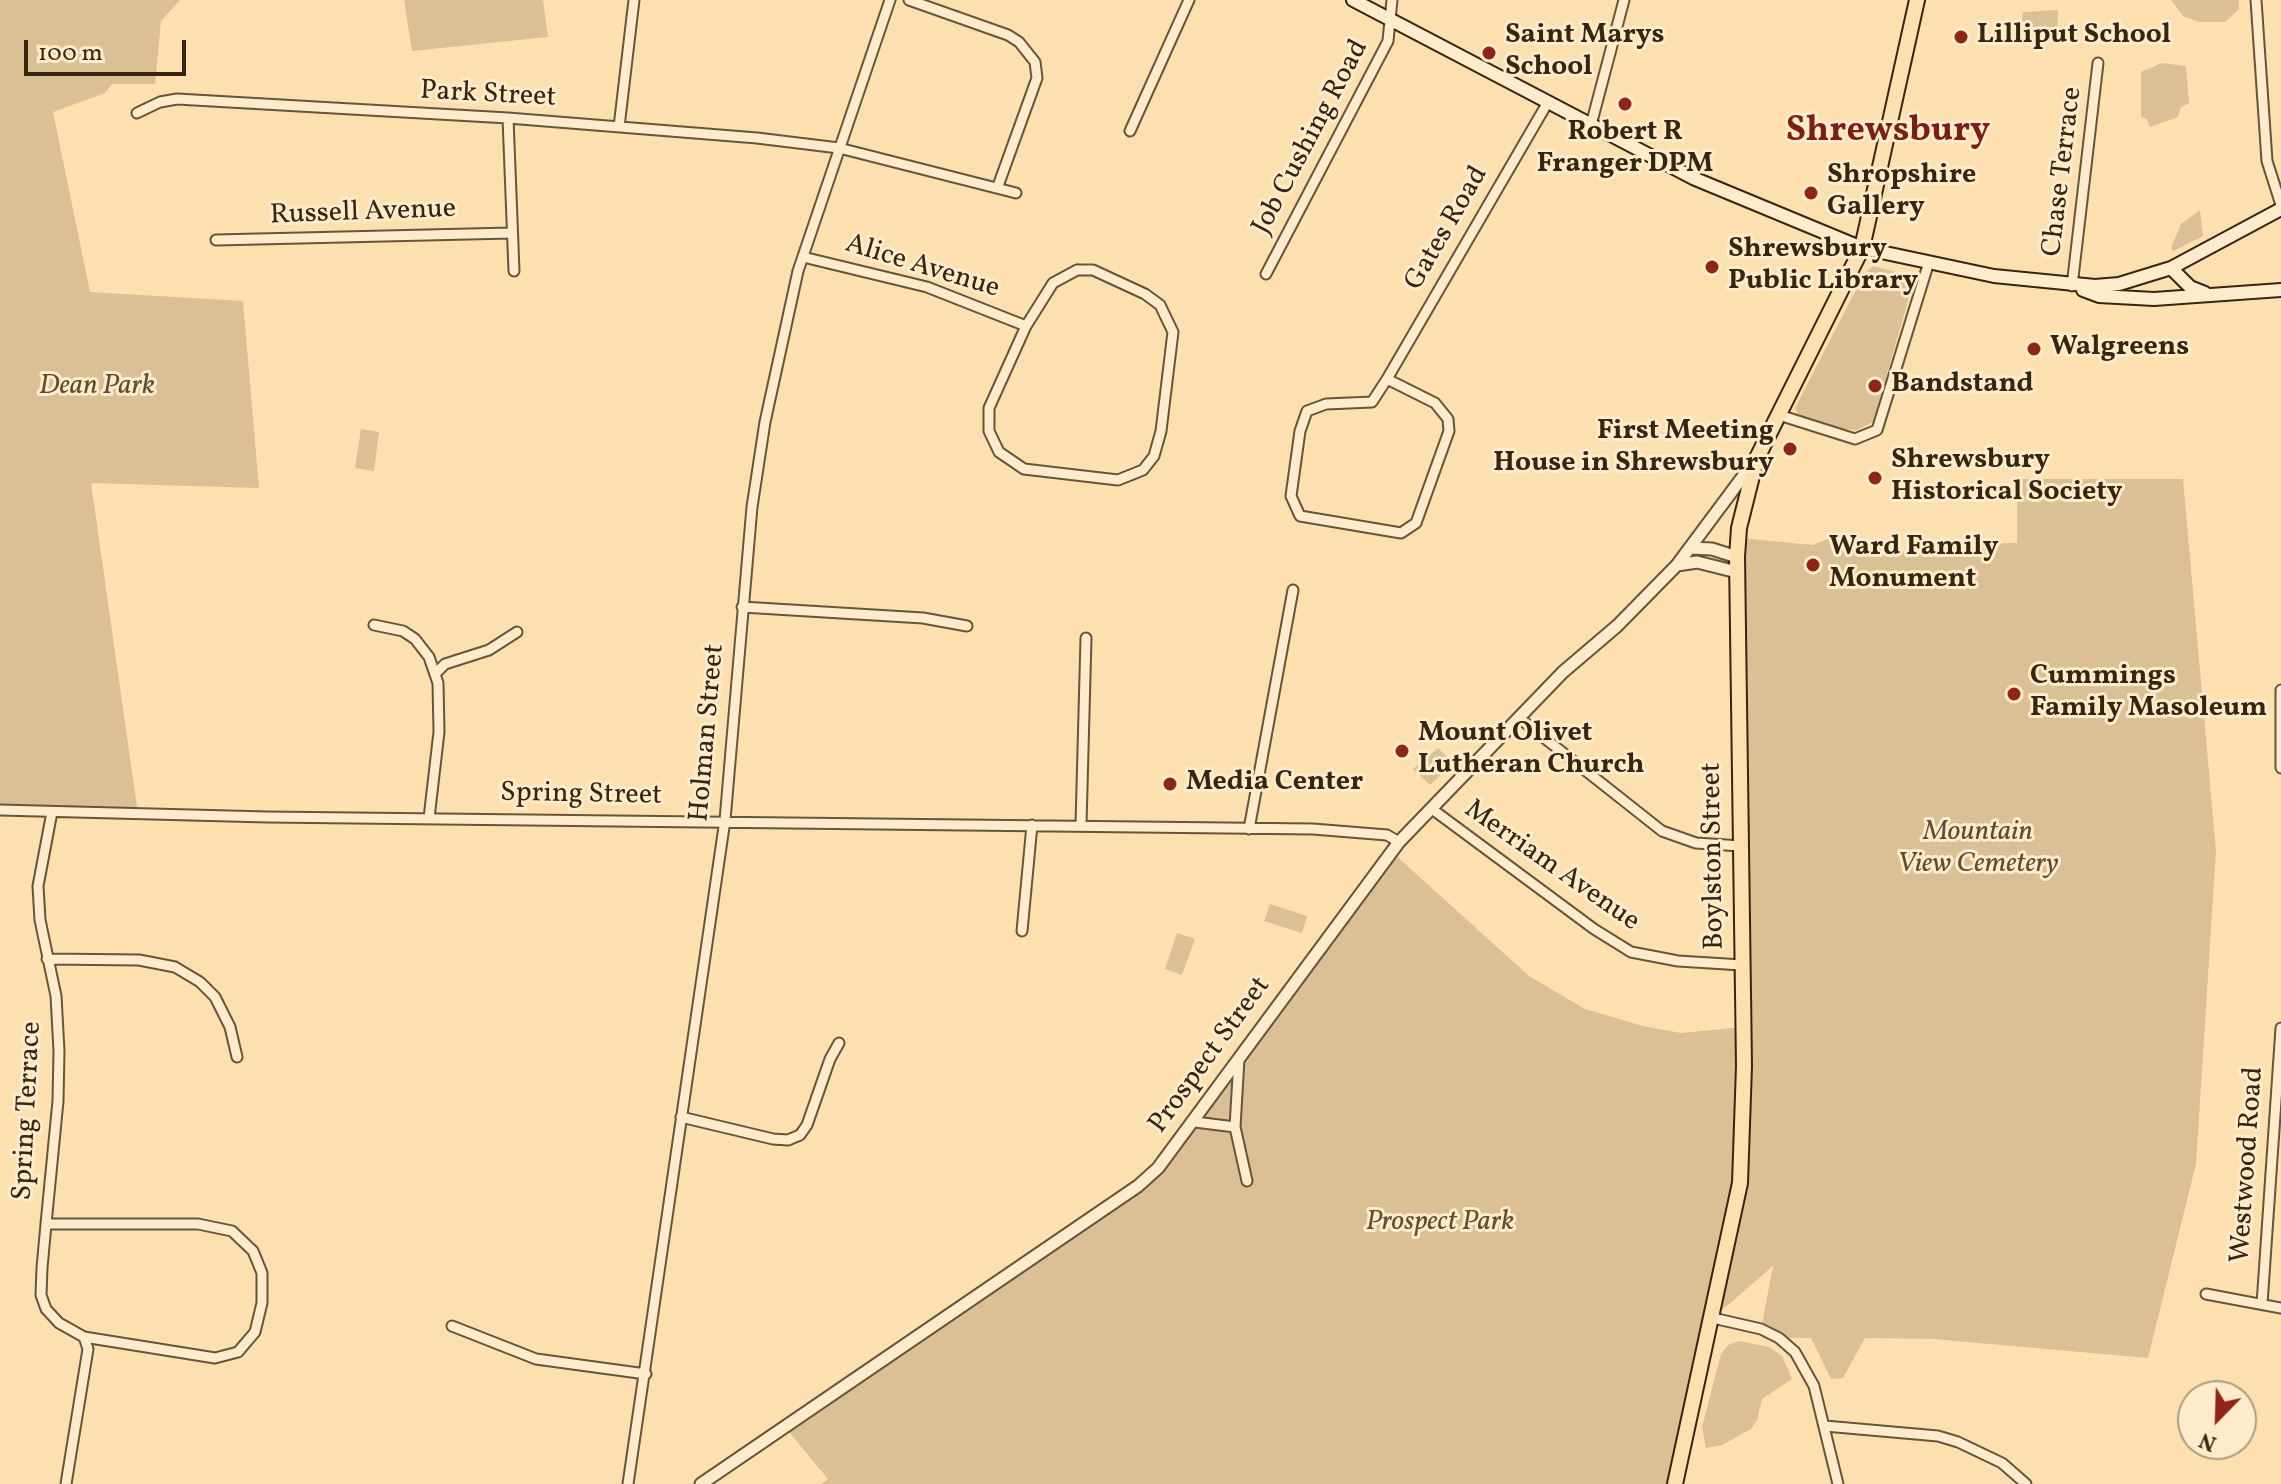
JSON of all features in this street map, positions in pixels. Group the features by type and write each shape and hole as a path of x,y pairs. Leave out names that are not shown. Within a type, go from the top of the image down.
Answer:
{"main road":[{"path":"1353,0 1693,178 1862,248 1994,276 2072,286 2119,284 2166,270 2281,207"},
{"name":"Boylston Street","path":"1675,1484 1740,1183 1744,1066 1737,564 1743,509 1756,460 1862,248 1917,0"},
{"path":"2166,270 2190,287 2205,293"},
{"path":"2166,270 2162,285 2173,297"},
{"path":"2072,286 2099,296 2173,297 2281,290"}],"street":[{"path":"619,127 634,0"},
{"name":"Holman Street","path":"628,1484 725,820 742,607 765,422 803,257 890,0"},
{"path":"909,0 1008,35 1019,42 1035,62 1037,78 998,186"},
{"path":"1130,131 1189,0"},
{"name":"Job Cushing Road","path":"1266,274 1388,41 1392,0"},
{"path":"1591,125 1624,0"},
{"path":"2256,0 2267,161 2281,207"},
{"name":"Chase Terrace","path":"2072,286 2098,63"},
{"name":"Park Street","path":"137,113 163,101 177,99 619,127 839,148 1016,193"},
{"name":"Gates Road","path":"1387,379 1435,403 1448,419 1449,431 1416,523 1401,533 1300,516 1294,509 1291,496 1300,431 1307,411 1326,404 1372,402 1548,102"},
{"path":"508,118 514,271"},
{"name":"Russell Avenue","path":"216,240 511,233"},
{"name":"Alice Avenue","path":"803,257 927,287 1026,326"},
{"path":"1779,415 1855,439 1877,430 1929,262"},
{"path":"1077,270 1093,270 1160,305 1173,332 1161,431 1154,456 1143,470 1118,480 1039,472 1014,464 999,452 989,431 989,408 1026,326 1053,283 1077,270"},
{"name":"Prospect Street","path":"701,1484 1138,1186 1158,1168 1195,1122 1399,842 1519,718 1677,565 1756,460"},
{"path":"1690,548 1712,549 1737,564"},
{"path":"1677,565 1697,562 1737,564"},
{"path":"1249,829 1293,590"},
{"path":"742,607 923,618 967,626"},
{"path":"374,625 403,631 415,639 435,674 441,705 429,818"},
{"path":"435,674 445,664 489,650 517,632"},
{"path":"1081,825 1087,702 1086,638"},
{"path":"2281,690 2281,768"},
{"path":"1519,718 1662,831 1696,843 1741,846"},
{"name":"Merriam Avenue","path":"1432,809 1616,944 1658,958 1742,965"},
{"name":"Spring Street","path":"0,810 1342,830 1387,835 1399,842"},
{"name":"Spring Terrace","path":"52,812 38,886 47,959 56,996 59,1051 41,1295 52,1317 84,1337"},
{"path":"1022,931 1032,825"},
{"path":"47,959 139,960 175,967 200,982 215,997 230,1027 237,1057"},
{"name":"Westwood Road","path":"2262,1304 2281,1028"},
{"path":"681,1117 773,1139 788,1140 800,1135 807,1125 830,1059 839,1043"},
{"path":"1239,1059 1235,1127 1247,1181"},
{"path":"1195,1122 1235,1127"},
{"path":"46,1224 217,1226 245,1239 260,1265 259,1321 248,1342 231,1355 215,1358 84,1337 88,1349 66,1484"},
{"path":"2206,1294 2281,1308"},
{"path":"1713,1318 1761,1329 1790,1346 1814,1386 1838,1484"},
{"path":"452,1326 536,1359 646,1374"},
{"path":"1825,1426 1956,1441 1981,1450 2026,1484"}],"green space":[{"name":"Dean Park","path":"0,0 180,0 161,21 155,84 112,84 105,93 53,112 90,292 243,301 259,488 91,483 138,814 0,810"},
{"path":"404,0 543,0 548,37 412,51"},
{"path":"2171,0 2239,0 2239,9 2225,22 2199,22 2183,16"},
{"path":"2058,10 2057,42 2020,40 2023,12"},
{"path":"2162,63 2186,66 2189,103 2181,107 2178,117 2150,127 2147,119 2141,117 2141,72"},
{"path":"2200,210 2203,236 2173,251 2171,248 2181,224"},
{"path":"1873,266 1915,277 1873,422 1857,430 1842,429 1798,415 1795,408 1864,274"},
{"path":"361,429 379,432 374,471 355,468"},
{"path":"2017,479 2183,479 2216,851 2196,1164 2148,1358 1933,1339 1865,1338 1843,1378 1831,1379 1811,1338 1779,1338 1761,1329 1773,1266 1713,1318 1675,1484 821,1484 828,1479 784,1426 1137,1186 1392,852 1529,976 1585,1009 1643,1026 1681,1033 1743,1027 1739,538 1813,545 1834,536 1904,552 1933,554 1933,544 2017,543"},
{"path":"1438,748 1453,763 1430,785 1413,769"},
{"path":"1270,904 1307,916 1302,933 1264,921"},
{"path":"1177,933 1195,939 1182,975 1165,969"},
{"path":"1739,1341 1769,1347 1782,1356 1792,1379 1762,1399 1757,1420 1751,1429 1722,1445 1706,1448 1702,1427 1721,1354 1728,1345"}],"place":[{"name":"Lilliput School","path":"1961,37"},
{"name":"Saint Marys School","path":"1489,53"},
{"name":"Robert R Franger DPM","path":"1625,104"},
{"name":"Shropshire Gallery","path":"1811,193"},
{"name":"Shrewsbury Public Library","path":"1712,267"},
{"name":"Walgreens","path":"2034,349"},
{"name":"Bandstand","path":"1875,386"},
{"name":"First Meeting House in Shrewsbury","path":"1790,449"},
{"name":"Shrewsbury Historical Society","path":"1875,478"},
{"name":"Ward Family Monument","path":"1813,565"},
{"name":"Cummings Family Masoleum","path":"2014,694"},
{"name":"Mount Olivet Lutheran Church","path":"1402,751"},
{"name":"Media Center","path":"1170,784"}],"district":[{"name":"Shrewsbury","path":"1888,133"}],"park label":[{"name":"Mountain View Cemetery","path":"1978,850"},
{"name":"Prospect Park","path":"1440,1224"}]}
